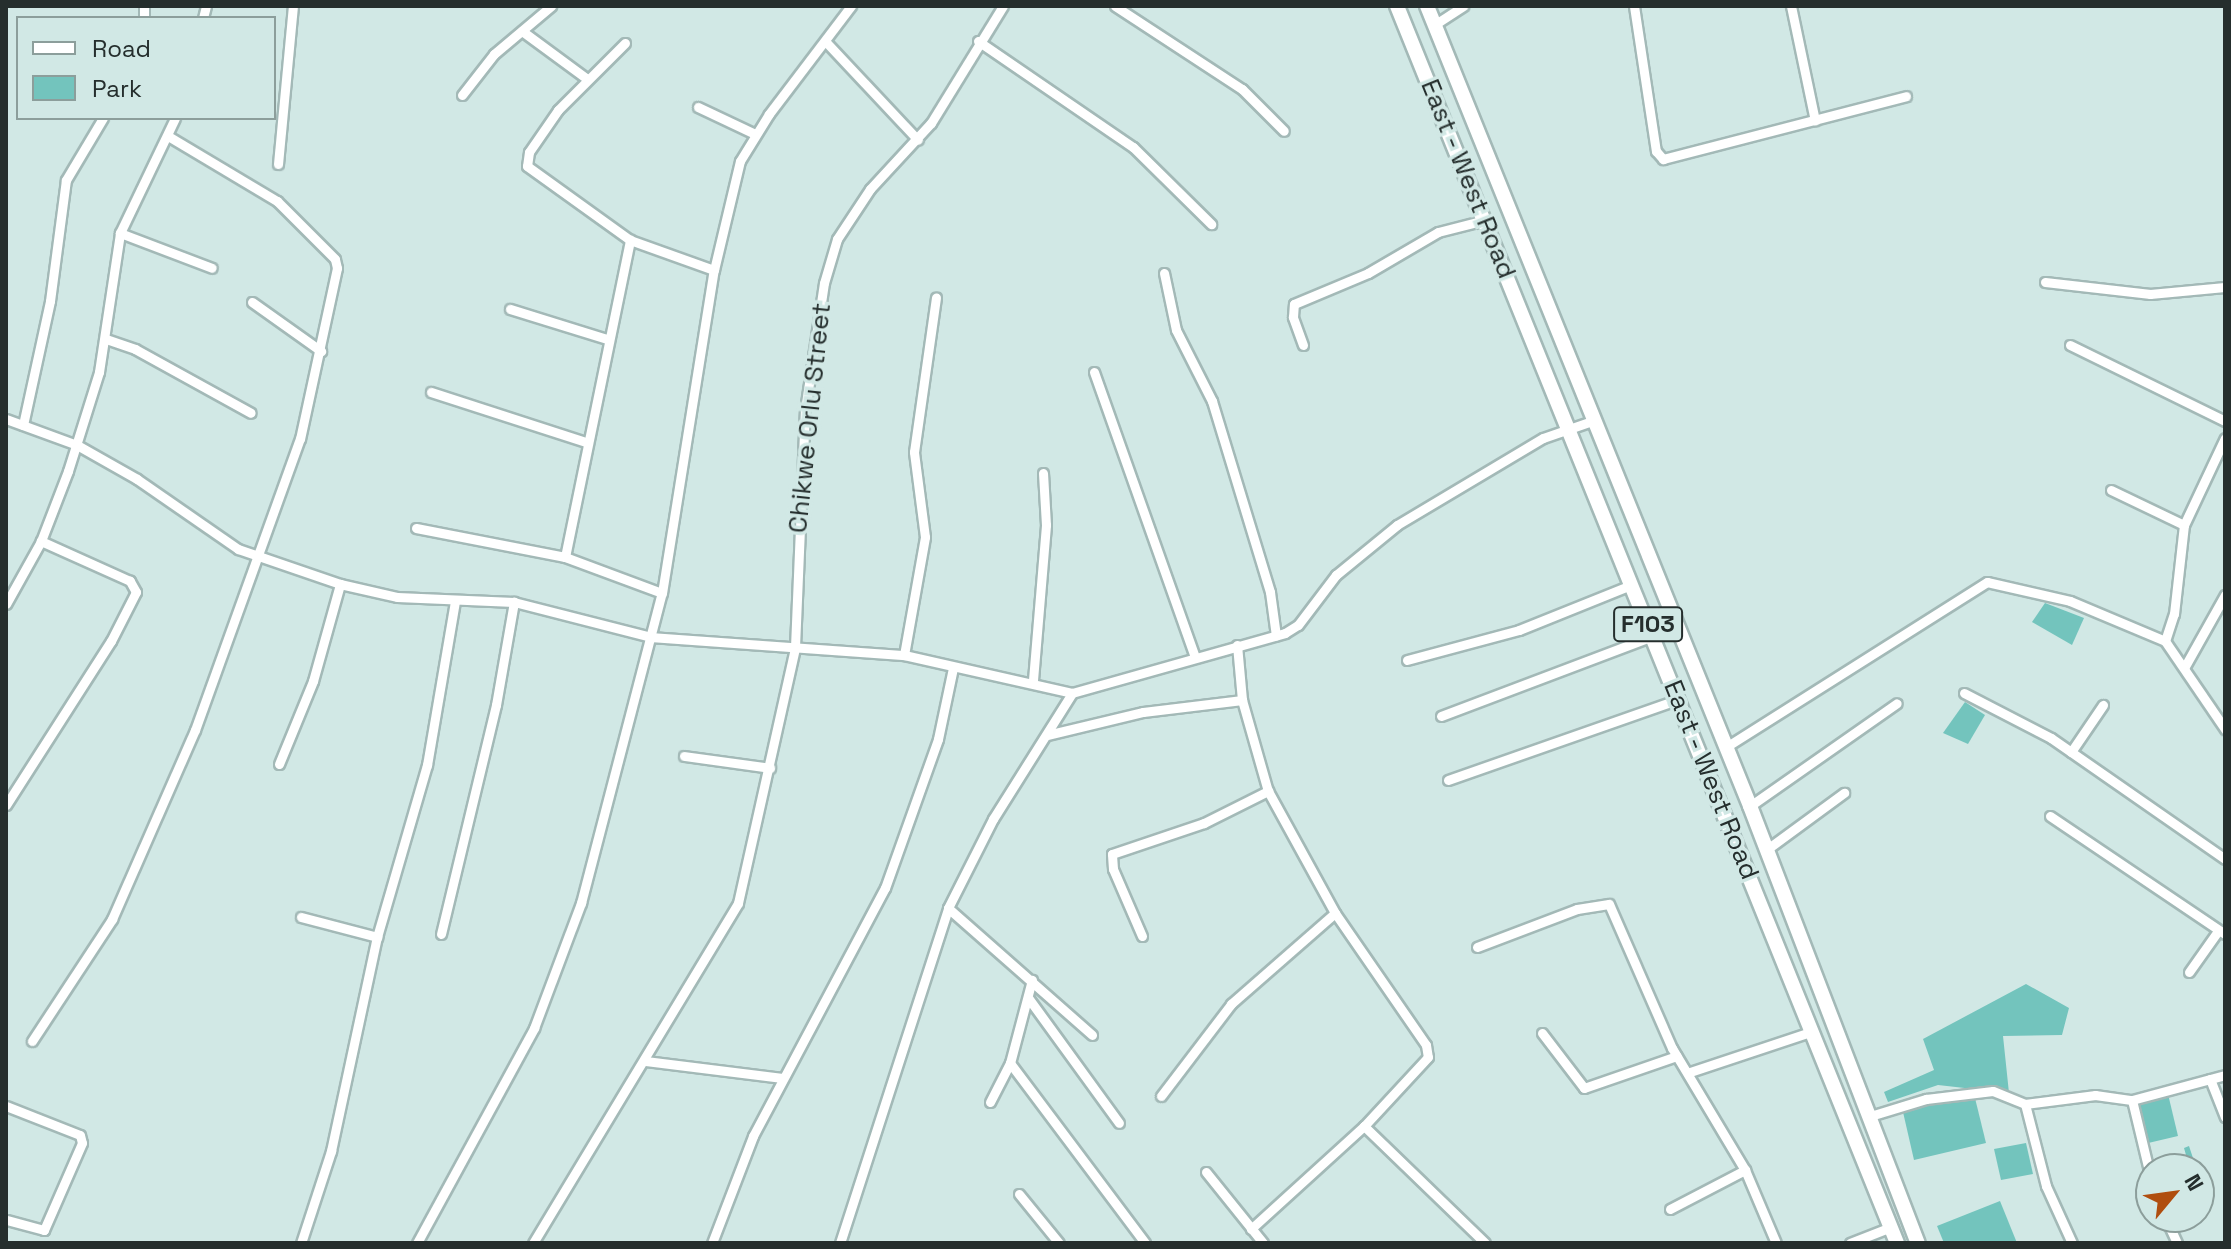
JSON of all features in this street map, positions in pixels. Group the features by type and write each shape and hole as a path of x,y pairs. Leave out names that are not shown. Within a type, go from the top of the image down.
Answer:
{"main road":[{"name":"East - West Road","path":"1397,6 1897,1243"},
{"name":"East - West Road","path":"1427,6 1750,806 1918,1243"}],"street":[{"path":"278,164 293,6"},
{"path":"462,95 494,54 551,6"},
{"path":"417,1243 534,1028 585,889 662,593 714,270 730,194 755,134 851,6"},
{"name":"Chikwe Orlu Street","path":"533,1243 646,1061 738,903 795,647 805,410 824,283 837,239 855,209 918,140 1003,6"},
{"path":"1115,6 1242,89 1284,131"},
{"path":"1434,25 1463,6"},
{"path":"1634,6 1656,151 1663,159 1906,96"},
{"path":"1791,6 1815,121"},
{"path":"522,31 586,78"},
{"path":"978,41 1133,147 1211,224"},
{"path":"826,42 918,140"},
{"path":"625,43 586,78 529,152 527,166 630,240 714,270"},
{"path":"698,107 755,134"},
{"path":"23,425 48,311 66,180 102,120"},
{"path":"6,604 41,541 77,445 106,339 120,233 174,120"},
{"path":"32,1041 112,919 195,730 231,637 253,557 300,439 321,351 335,259 277,201 168,136"},
{"path":"1303,345 1293,317 1294,304 1368,273 1438,232 1485,220"},
{"path":"120,233 212,268"},
{"path":"565,557 607,339 630,240"},
{"path":"1164,273 1176,330 1212,401 1270,592 1276,636"},
{"path":"2045,282 2150,294 2225,287"},
{"path":"904,655 925,537 914,452 936,298"},
{"path":"252,302 321,351"},
{"path":"510,309 607,339"},
{"path":"106,339 135,349 251,413"},
{"path":"2070,345 2225,421"},
{"path":"1094,372 1194,655"},
{"path":"431,392 586,442"},
{"path":"6,419 77,445 137,479 210,535 253,557 340,584 397,597 514,602 651,637 904,655 953,668 1033,680 1072,693 1194,655 1276,636 1298,625 1336,575 1397,525 1543,438 1595,420"},
{"path":"2165,641 2174,614 2184,525 2225,438"},
{"path":"1033,680 1046,525 1043,473"},
{"path":"2111,490 2184,525"},
{"path":"416,528 565,557 662,593"},
{"path":"6,805 111,641 136,592 130,581 41,541"},
{"path":"1726,747 1987,582 2070,601 2165,641 2225,729"},
{"path":"279,764 313,681 340,584"},
{"path":"1407,660 1519,630 1631,585"},
{"path":"2184,668 2225,595"},
{"path":"301,1243 331,1151 377,937 430,753 455,601"},
{"path":"441,934 496,705 514,602"},
{"path":"1441,716 1653,636"},
{"path":"1237,645 1242,700 1268,791 1335,913 1426,1045 1428,1057 1364,1126 1251,1229"},
{"path":"712,1243 724,1205 782,1078 885,888 938,739 953,668"},
{"path":"840,1243 948,908 993,819 1072,693"},
{"path":"1964,693 2071,752 2225,859"},
{"path":"1448,780 1679,699"},
{"path":"1047,735 1143,712 1242,700"},
{"path":"1750,806 1897,703"},
{"path":"2071,752 2103,705"},
{"path":"684,756 770,768"},
{"path":"1142,936 1113,869 1112,854 1204,823 1268,791"},
{"path":"1766,850 1844,793"},
{"path":"2050,816 2222,932 2189,972"},
{"path":"1477,947 1577,909 1609,904 1677,1056 1690,1072 1745,1170 1776,1243"},
{"path":"948,908 1092,1035"},
{"path":"1161,1096 1231,1004 1335,913"},
{"path":"301,917 377,937"},
{"path":"990,1102 1010,1063 1032,980"},
{"path":"1029,999 1119,1123"},
{"path":"1690,1072 1810,1032"},
{"path":"1542,1033 1584,1088 1677,1056"},
{"path":"646,1061 782,1078"},
{"path":"1010,1063 1145,1243"},
{"path":"2025,1104 2095,1095 2132,1100 2225,1075"},
{"path":"2210,1079 2225,1117"},
{"path":"1867,1117 1963,1093 2009,1093 2025,1104 2046,1186 2072,1243"},
{"path":"2132,1100 2145,1153"},
{"path":"6,1106 80,1135 82,1143 44,1230 6,1220"},
{"path":"1364,1126 1485,1243"},
{"path":"1670,1209 1745,1170"},
{"path":"1206,1172 1263,1243"},
{"path":"1019,1194 1059,1243"},
{"path":"1850,1243 1891,1227"}],"green space":[{"path":"2045,603 2084,618 2072,645 2032,622"},
{"path":"1965,702 1985,715 1968,744 1943,733"},
{"path":"2026,984 2069,1008 2062,1035 2003,1036 2009,1093 1938,1085 1888,1102 1884,1092 1934,1070 1923,1039"},
{"path":"1974,1094 1986,1143 1914,1160 1903,1112"},
{"path":"2168,1094 2178,1136 2144,1144 2135,1103"},
{"path":"2026,1143 2033,1174 2001,1180 1994,1149"},
{"path":"2000,1201 2017,1243 1944,1243 1937,1226"}]}
